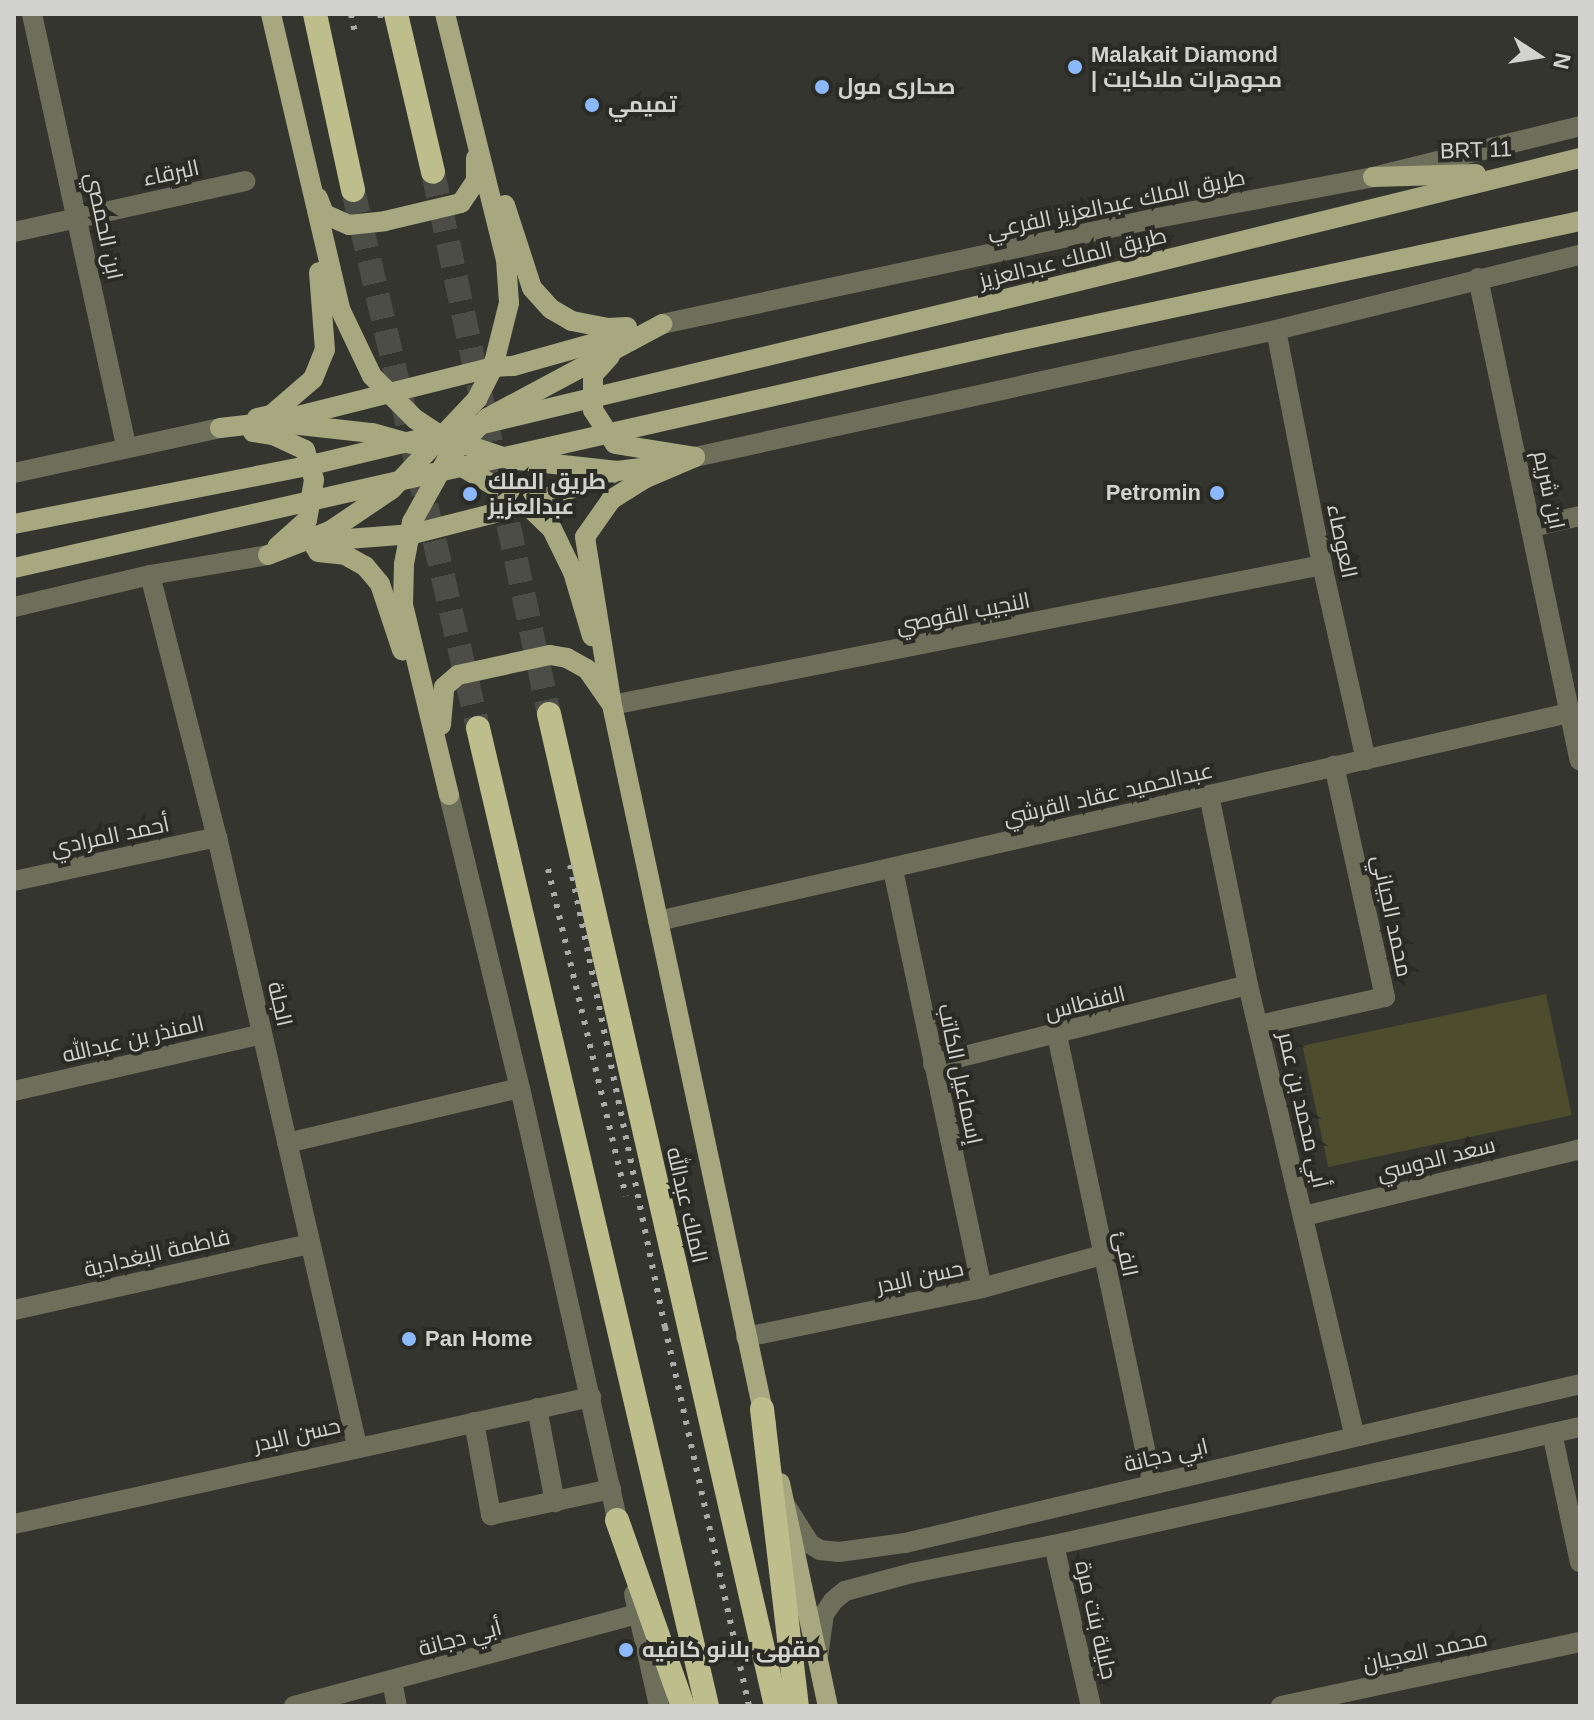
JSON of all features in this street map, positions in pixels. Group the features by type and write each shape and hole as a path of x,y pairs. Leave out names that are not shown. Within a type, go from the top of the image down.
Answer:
{"highway":[{"path":"315,14 353,190"},
{"path":"396,14 433,172"},
{"name":"الملك عبدالله","path":"549,714 776,1706"},
{"path":"478,728 707,1706"},
{"path":"762,1409 797,1706"},
{"path":"617,1520 683,1706"}],"main road":[{"path":"271,14 340,309 372,376 445,447 527,505 552,529 573,572 612,705"},
{"path":"445,14 506,260 509,303 493,367 477,399 445,447 412,522 413,534 404,564 403,605 449,795"},
{"path":"303,161 324,214 349,225 385,221 461,203 476,181 477,161 454,49"},
{"path":"454,49 532,288 551,309 572,321 608,328 662,324"},
{"name":"طريق الملك عبدالعزيز","path":"14,524 303,467 1580,158"},
{"path":"220,428 271,415 313,379 325,350 325,316 303,161"},
{"name":"BRT 11","path":"1373,177 1580,171"},
{"path":"14,568 1008,343 1580,221"},
{"path":"220,428 272,422 493,367 513,366 662,324"},
{"path":"268,555 330,531 487,418 662,324"},
{"path":"662,324 603,361 593,375 593,410 615,444 695,457"},
{"path":"272,422 372,433 532,463 617,471"},
{"path":"220,428 273,435 305,450 314,480 307,520 268,555"},
{"path":"268,555 347,539 413,534 527,505 617,471 695,457"},
{"path":"695,457 644,479 611,500 585,537 612,705 828,1706"},
{"path":"268,555 329,551 345,555 365,566 380,584 449,795"},
{"path":"449,795 439,712 444,687 458,675 550,655 567,658 587,669 612,705"}],"street":[{"name":"ابن الحمصي","path":"32,14 127,448"},
{"name":"طريق الملك عبدالعزيز الفرعي","path":"662,324 1157,218 1373,177 1580,126"},
{"name":"البرقاء","path":"14,232 245,181"},
{"path":"695,457 1276,330 1580,255"},
{"name":"ابن شريم","path":"1478,278 1580,760"},
{"name":"العوصاء","path":"1276,330 1322,565 1366,760"},
{"path":"14,473 220,428"},
{"path":"1532,527 1580,516"},
{"path":"14,607 150,575 268,555"},
{"name":"النجيب القوصي","path":"612,705 1322,565"},
{"name":"الجلة","path":"150,575 217,837 357,1446"},
{"name":"عبدالحميد عقاد القرشي","path":"658,921 893,870 1569,713"},
{"name":"محمد الجياني","path":"1259,1025 1385,997 1334,766"},
{"path":"449,795 520,1088 659,1706"},
{"name":"أبي محمد بن عمر","path":"1209,795 1248,985 1355,1436"},
{"name":"أحمد المرادي","path":"14,881 217,837"},
{"name":"إسماعيل الكاتب","path":"893,870 982,1288"},
{"name":"الفنطاس","path":"933,1064 1248,985"},
{"name":"المنذر بن عبدالله","path":"14,1091 262,1034"},
{"name":"الفئ","path":"1057,1035 1152,1482"},
{"path":"287,1143 520,1088"},
{"name":"سعد الدوسي","path":"1304,1216 1580,1149"},
{"name":"فاطمة البغدادية","path":"14,1310 310,1244"},
{"name":"حسن البدر","path":"746,1337 982,1288 1102,1255"},
{"name":"ابي دجانة","path":"785,1503 810,1544 820,1550 839,1552 905,1543 1152,1482 1580,1384"},
{"name":"حسن البدر","path":"14,1524 357,1446 591,1397"},
{"path":"537,1408 555,1502"},
{"path":"474,1422 491,1515 611,1489"},
{"path":"818,1657 824,1614 845,1591 912,1573 1054,1545 1580,1427"},
{"path":"1552,1433 1580,1562"},
{"path":"905,1543 912,1573"},
{"name":"جليلة بنت مرة","path":"1054,1545 1091,1706"},
{"name":"أبي دجانة","path":"294,1706 638,1614"},
{"name":"محمد العجيان","path":"1281,1706 1580,1642"},
{"path":"392,1681 397,1706"}],"shaded area":[{"path":"1546,994 1572,1115 1328,1167 1302,1046"}],"tunnel":[{"path":"433,172 549,714"},
{"path":"353,190 478,728"}],"railway":[{"path":"351,14 355,33"},
{"path":"380,14 382,23"},
{"path":"570,865 665,1327 749,1706"},
{"path":"548,869 626,1196"}],"place":[{"name":"Malakait Diamond | مجوهرات ملاكايت","path":"1075,67"},
{"name":"صحارى مول","path":"822,87"},
{"name":"تمیمي","path":"592,105"},
{"name":"Petromin","path":"1217,493"},
{"name":"طريق الملك عبدالعزيز","path":"470,494"},
{"name":"Pan Home","path":"409,1339"},
{"name":"مقهى بلانو كافيه","path":"626,1650"}]}
